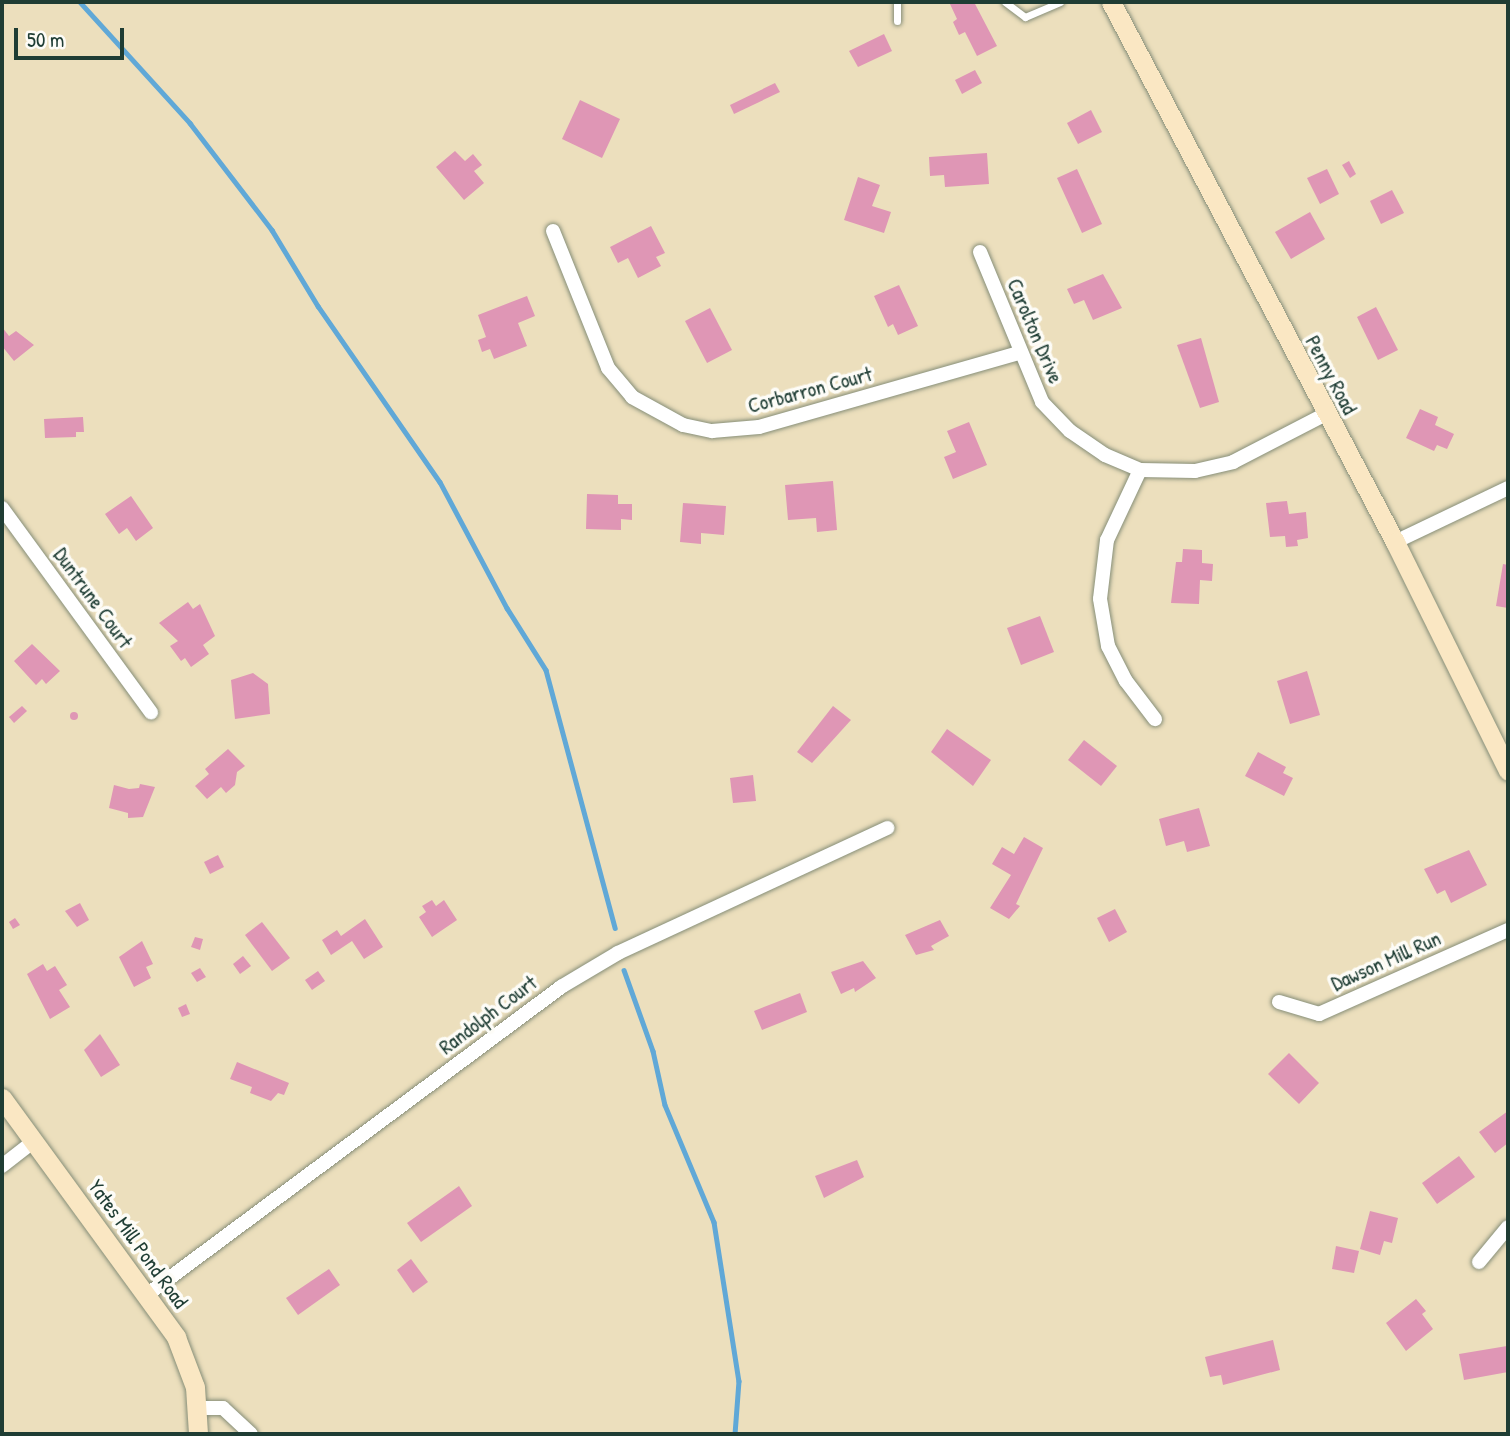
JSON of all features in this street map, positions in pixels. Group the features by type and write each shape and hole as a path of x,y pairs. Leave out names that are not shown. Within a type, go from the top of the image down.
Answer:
{"street":[{"name":"Penny Road","path":"1111,2 1395,542 1508,771"},
{"name":"Corbarron Court","path":"553,231 608,368 632,397 683,425 712,431 759,427 1019,353"},
{"name":"Carolton Drive","path":"980,252 1019,353 1042,401 1070,431 1140,470 1195,471 1233,462 1326,414"},
{"path":"1140,470 1108,540 1100,599 1108,646 1126,681 1155,719"},
{"path":"1395,542 1508,488"},
{"name":"Duntrune Court","path":"2,508 151,712"},
{"name":"Randolph Court","path":"148,1294 572,980 618,953 887,828"},
{"name":"Dawson Mill Run","path":"1279,1002 1320,1014 1508,930"},
{"name":"Yates Mill Pond Road","path":"2,1098 148,1294 180,1346 199,1408 198,1434"},
{"path":"2,1166 34,1141"},
{"path":"1479,1262 1508,1227"},
{"path":"199,1408 223,1408 251,1434"}],"lane":[{"path":"897,2 897,21"},
{"path":"1005,2 1024,17 1060,2"}],"building":[{"path":"974,2 997,46 977,56 965,32 959,35 953,22 957,19 950,4"},
{"path":"884,34 892,51 858,67 849,51"},
{"path":"975,70 982,83 962,94 955,80"},
{"path":"775,83 780,92 734,114 730,105"},
{"path":"580,100 620,119 602,158 562,139"},
{"path":"1091,110 1102,132 1078,144 1067,123"},
{"path":"455,151 465,161 473,154 482,165 474,171 484,183 464,200 436,167"},
{"path":"987,153 989,184 945,187 944,175 930,176 929,157"},
{"path":"1349,161 1356,174 1350,178 1342,165"},
{"path":"1077,169 1102,224 1082,233 1057,178"},
{"path":"1327,169 1339,194 1320,204 1307,178"},
{"path":"858,177 880,185 872,206 891,212 884,233 844,220"},
{"path":"1392,190 1404,213 1381,224 1370,201"},
{"path":"1310,212 1325,239 1291,259 1275,232"},
{"path":"651,226 665,253 656,257 661,266 638,278 628,258 618,263 610,247"},
{"path":"1103,274 1122,308 1093,320 1084,300 1074,304 1067,289"},
{"path":"899,285 918,326 898,335 893,324 888,327 874,296"},
{"path":"527,296 535,316 518,323 527,346 494,359 490,349 482,352 478,340 486,337 478,315"},
{"path":"1376,307 1398,350 1378,360 1357,317"},
{"path":"710,308 732,350 707,363 685,321"},
{"path":"2,327 9,336 16,331 34,345 14,361 2,346"},
{"path":"1201,338 1219,402 1200,408 1177,345"},
{"path":"1420,409 1438,417 1435,425 1454,434 1447,449 1437,445 1434,451 1406,438"},
{"path":"83,417 84,432 76,432 76,437 45,438 44,419"},
{"path":"969,422 987,465 953,479 944,457 956,452 947,431"},
{"path":"833,481 837,530 817,532 816,518 788,520 785,485"},
{"path":"587,494 618,495 618,504 632,504 632,520 621,519 621,530 586,529"},
{"path":"131,496 153,528 136,541 127,528 119,534 105,514"},
{"path":"1287,501 1289,514 1306,512 1308,538 1297,540 1298,546 1286,547 1285,536 1270,537 1266,503"},
{"path":"683,503 726,506 724,535 701,533 701,544 680,542"},
{"path":"1183,549 1202,550 1202,563 1213,564 1212,581 1200,580 1199,604 1171,603 1176,562 1182,562"},
{"path":"1503,564 1508,565 1508,608 1496,606"},
{"path":"188,602 193,609 200,604 215,636 203,645 209,654 191,667 185,658 181,661 170,646 178,641 159,623"},
{"path":"1040,616 1054,652 1021,665 1007,628"},
{"path":"32,644 60,671 46,684 42,679 36,685 14,661"},
{"path":"1307,671 1320,715 1290,724 1277,681"},
{"path":"253,673 268,684 270,714 235,719 231,680"},
{"path":"22,706 27,711 14,723 9,717"},
{"path":"833,706 851,720 812,763 797,752"},
{"path":"74,712 78,716 74,720 70,716"},
{"path":"947,729 991,760 973,786 931,752"},
{"path":"1084,740 1117,766 1101,786 1068,760"},
{"path":"228,749 245,766 237,772 235,785 226,793 221,787 207,799 195,786 209,774 205,769"},
{"path":"1258,752 1286,767 1283,773 1293,778 1284,796 1245,776"},
{"path":"753,775 756,801 733,803 730,778"},
{"path":"140,784 155,787 143,817 128,818 128,813 109,808 114,785 129,789 139,788"},
{"path":"1199,808 1210,846 1187,852 1184,841 1166,846 1159,819"},
{"path":"1024,837 1043,848 1016,904 1020,906 1009,919 990,908 1011,875 992,864 1002,847 1014,854"},
{"path":"1469,850 1487,885 1451,903 1445,890 1437,894 1424,869"},
{"path":"218,855 224,867 210,874 204,862"},
{"path":"432,900 436,906 444,900 457,920 432,937 419,917 426,912 422,906"},
{"path":"80,903 89,920 77,927 65,911"},
{"path":"1115,909 1127,932 1109,942 1097,918"},
{"path":"15,918 20,925 13,929 9,922"},
{"path":"365,919 383,947 364,959 352,941 331,955 322,940 337,930 341,936"},
{"path":"940,920 949,936 931,946 934,950 916,955 905,935"},
{"path":"262,922 290,958 272,971 245,935"},
{"path":"195,937 203,939 200,950 191,947"},
{"path":"142,941 153,964 146,967 151,978 134,987 119,957"},
{"path":"243,956 251,966 240,974 233,964"},
{"path":"863,961 876,978 855,992 854,988 841,994 831,972"},
{"path":"43,964 47,971 55,966 67,985 59,990 70,1007 50,1019 27,974"},
{"path":"200,968 206,977 197,982 191,973"},
{"path":"318,971 325,981 312,990 305,980"},
{"path":"800,993 807,1012 762,1030 754,1011"},
{"path":"186,1004 190,1014 182,1017 178,1008"},
{"path":"100,1034 120,1065 101,1077 84,1050"},
{"path":"1289,1053 1319,1083 1299,1104 1268,1074"},
{"path":"237,1062 289,1083 284,1095 278,1093 271,1101 250,1093 252,1087 230,1079"},
{"path":"1508,1111 1508,1143 1495,1153 1479,1132"},
{"path":"1459,1156 1475,1177 1437,1204 1422,1183"},
{"path":"857,1160 864,1177 824,1198 815,1176"},
{"path":"459,1186 472,1206 421,1242 407,1223"},
{"path":"1370,1211 1398,1218 1392,1243 1384,1241 1380,1255 1360,1249"},
{"path":"1336,1246 1359,1251 1354,1273 1332,1269"},
{"path":"411,1259 428,1282 413,1293 397,1270"},
{"path":"329,1269 340,1285 298,1315 286,1298"},
{"path":"1416,1299 1426,1311 1422,1314 1433,1329 1406,1351 1386,1323"},
{"path":"1273,1340 1280,1370 1223,1385 1221,1375 1210,1377 1205,1357"},
{"path":"1507,1346 1508,1372 1464,1380 1459,1354"}],"waterway":[{"path":"80,2 190,123 272,230 318,306 440,482 507,608 546,670 615,928"},
{"path":"624,970 653,1051 665,1105 714,1222 739,1381 735,1434"}]}
